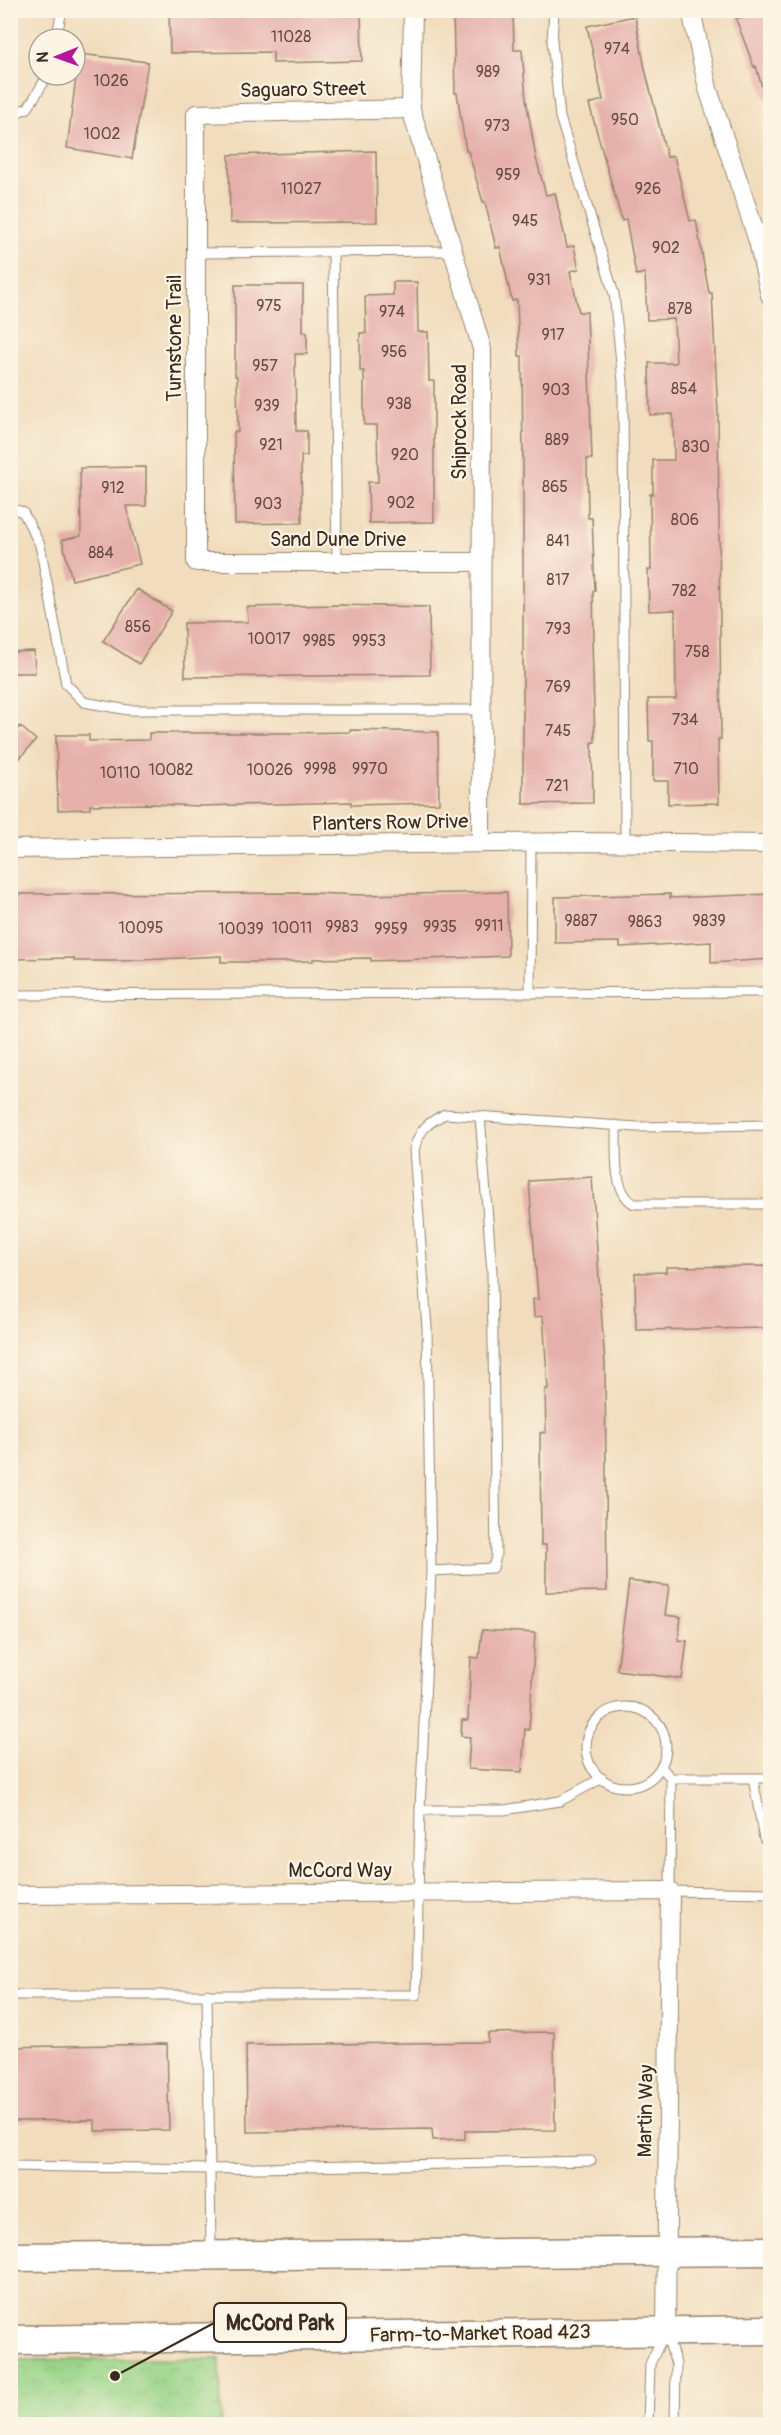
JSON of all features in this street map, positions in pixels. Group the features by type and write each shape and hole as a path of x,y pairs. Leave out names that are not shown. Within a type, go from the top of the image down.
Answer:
{"main road":[{"path":"10,2257 771,2251"},
{"name":"Farm-to-Market Road 423","path":"10,2340 771,2330"}],"street":[{"name":"Shiprock Road","path":"413,10 411,109 482,349 481,843"},
{"path":"691,10 708,89 764,239 771,295"},
{"name":"Saguaro Street","path":"196,114 411,109"},
{"name":"Turnstone Trail","path":"196,114 196,562"},
{"name":"Sand Dune Drive","path":"196,562 481,561"},
{"name":"Planters Row Drive","path":"10,849 481,843 771,844"},
{"name":"McCord Way","path":"10,1895 670,1891"},
{"name":"Martin Way","path":"666,2331 670,1891"}],"lane":[{"path":"58,27 62,10"},
{"path":"555,10 552,41 560,117 614,294 623,382 625,843"},
{"path":"10,115 28,108 41,87"},
{"path":"196,253 453,251"},
{"path":"333,252 337,562"},
{"path":"10,508 23,512 40,545 66,684 84,702 128,710 481,710"},
{"path":"531,843 531,993"},
{"path":"10,995 771,992"},
{"path":"10,1995 416,1995 420,1810 431,1570 427,1328 414,1150 418,1133 430,1121 445,1114 616,1125 771,1125"},
{"path":"431,1570 493,1568 496,1556 492,1272 480,1116"},
{"path":"616,1125 619,1181 627,1199 634,1204 771,1204"},
{"path":"619,1708 641,1710 659,1724 666,1745 661,1767 654,1776 634,1786 612,1784 602,1778 589,1760 588,1737 599,1718 619,1708"},
{"path":"661,1767 671,1778 670,1891 771,1893"},
{"path":"420,1810 504,1810 549,1803 560,1801 602,1778"},
{"path":"671,1778 771,1778"},
{"path":"753,1778 764,1839 771,1839"},
{"path":"207,1995 211,2256"},
{"path":"10,2166 210,2169 591,2161"},
{"path":"648,2424 650,2364 666,2331"},
{"path":"666,2331 676,2364 675,2424"}],"green space":[{"path":"220,2359 221,2424 11,2424 11,2360"}],"building":[{"path":"169,10 361,10 362,61 273,63 273,52 170,53"},
{"path":"453,10 513,10 514,50 522,50 526,99 536,158 546,195 555,193 567,247 574,246 579,269 570,271 579,312 587,312 592,459 587,459 588,518 592,518 595,591 593,591 594,640 592,641 595,742 592,742 593,803 523,804 522,356 519,356 517,300 512,301 500,247 496,248 485,202 483,202 468,151 466,151 457,93 455,93"},
{"path":"761,10 771,10 771,97 765,98 756,66 754,67 736,19"},
{"path":"635,16 645,69 667,157 674,156 690,221 696,220 709,293 712,293 718,414 721,739 718,739 719,803 668,804 668,781 653,781 653,741 649,741 648,699 676,699 675,610 649,611 650,494 653,494 653,460 674,460 673,414 650,415 649,363 676,363 674,319 647,320 645,273 636,275 626,219 622,221 589,104 603,100 587,26"},
{"path":"87,55 148,62 132,159 67,148 75,87 87,87"},
{"path":"376,151 377,222 230,223 229,155"},
{"path":"393,282 417,282 418,332 428,332 429,381 434,381 434,522 369,523 368,482 378,482 377,425 364,425 364,371 360,371 360,333 366,333 365,296 393,295"},
{"path":"235,285 303,285 303,332 307,332 307,354 295,354 296,431 307,431 307,456 301,456 302,523 235,524 234,432 238,432 237,376 235,376"},
{"path":"146,467 146,506 126,506 140,564 72,580 62,540 81,536 80,468"},
{"path":"137,589 172,611 139,664 103,641"},
{"path":"339,605 429,607 430,675 185,677 184,623 248,622 247,607"},
{"path":"34,651 35,673 10,673 10,652"},
{"path":"20,726 36,740 10,769 10,737"},
{"path":"350,730 438,732 439,803 90,805 90,809 58,810 56,735 89,735 89,741 149,740 149,733 289,733 350,732"},
{"path":"507,892 508,956 371,961 371,958 313,959 313,961 272,962 221,962 221,956 121,961 74,961 74,958 10,959 10,894 312,893 362,895"},
{"path":"670,894 670,898 771,894 771,959 711,963 711,942 620,947 620,942 555,943 555,897"},
{"path":"592,1177 605,1365 607,1591 546,1592 546,1545 541,1545 540,1433 546,1432 545,1389 548,1389 543,1316 534,1317 533,1299 538,1299 529,1181"},
{"path":"771,1266 771,1328 636,1330 635,1273 666,1272 666,1267"},
{"path":"629,1581 669,1586 665,1615 681,1617 678,1640 687,1641 682,1679 617,1670"},
{"path":"482,1630 535,1633 529,1730 525,1729 522,1772 468,1769 470,1737 461,1736 462,1720 468,1720 471,1657 479,1658"},
{"path":"554,2032 555,2130 465,2131 465,2139 433,2140 432,2129 247,2132 246,2045 488,2042 488,2033"},
{"path":"167,2044 169,2130 95,2131 95,2120 10,2121 10,2047"}],"place":[{"name":"McCord Park","path":"115,2376"}]}
